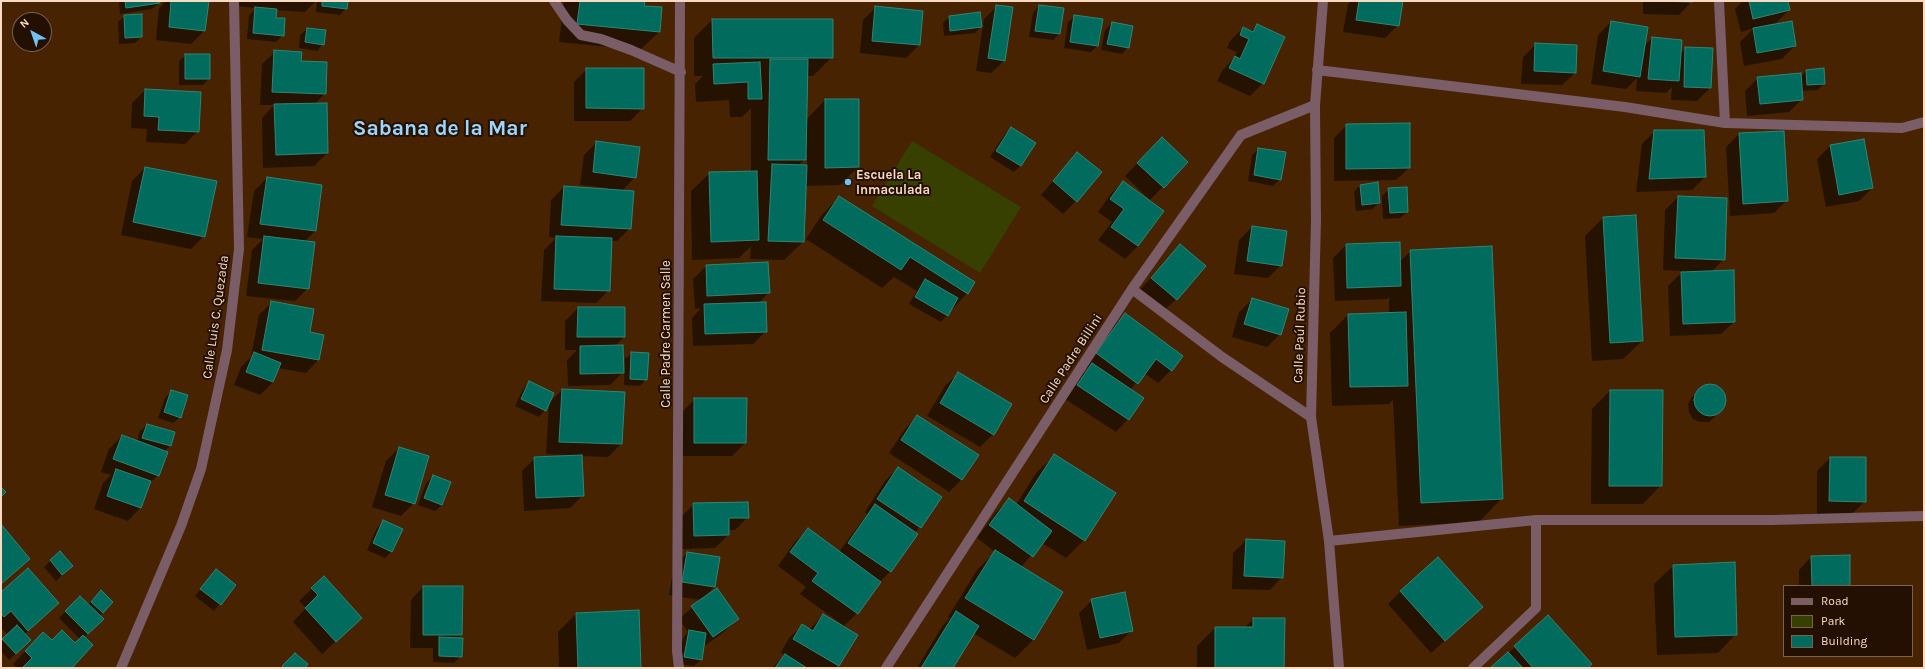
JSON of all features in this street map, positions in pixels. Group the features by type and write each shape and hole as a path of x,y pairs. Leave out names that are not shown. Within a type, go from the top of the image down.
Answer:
{"street":[{"name":"Calle Luis C. Quezada","path":"121,668 181,526 201,469 227,350 239,249 234,1"},
{"path":"554,1 566,20 581,35 601,39 631,50 681,72"},
{"name":"Calle Padre Carmen Salle","path":"678,668 681,72 680,1"},
{"name":"Calle Paúl Rubio","path":"1323,1 1315,105 1316,220 1311,417 1329,541 1340,668"},
{"path":"1719,1 1725,123"},
{"path":"1317,70 1625,107 1725,123 1902,128 1924,122"},
{"name":"Calle Padre Billini","path":"886,668 1132,288 1242,135 1315,105"},
{"path":"1132,288 1222,357 1311,417"},
{"path":"1329,541 1536,520 1772,520 1924,516"},
{"path":"1473,668 1536,608 1536,520"}],"green space":[{"path":"912,141 1021,207 980,273 872,206"}],"building":[{"path":"125,1 160,1 160,3 126,8"},
{"path":"171,1 209,1 205,31 169,27"},
{"path":"322,1 348,1 347,9 322,6"},
{"path":"580,1 645,1 644,6 662,7 660,32 577,24"},
{"path":"1359,1 1403,1 1399,26 1356,20"},
{"path":"1655,1 1693,1 1693,2"},
{"path":"1749,1 1788,1 1790,10 1753,19"},
{"path":"996,5 1013,7 1005,61 988,58"},
{"path":"1039,5 1064,8 1060,34 1035,31"},
{"path":"875,6 923,11 920,45 872,41"},
{"path":"255,7 277,9 276,18 285,18 284,36 253,33"},
{"path":"980,12 982,27 950,31 949,16"},
{"path":"142,14 142,37 125,38 124,15"},
{"path":"1074,15 1103,19 1098,46 1070,42"},
{"path":"712,19 833,19 833,58 713,58"},
{"path":"1611,21 1648,27 1640,77 1603,71"},
{"path":"1792,21 1796,46 1757,53 1753,28"},
{"path":"1112,22 1133,26 1129,48 1107,44"},
{"path":"1257,24 1285,37 1264,84 1229,68 1235,56 1240,59 1249,39 1240,35 1243,27 1253,32"},
{"path":"307,28 326,30 324,45 305,42"},
{"path":"1652,37 1682,40 1679,81 1648,79"},
{"path":"1535,43 1577,45 1576,73 1534,71"},
{"path":"1685,47 1713,48 1711,88 1684,87"},
{"path":"274,50 302,52 301,61 327,62 326,94 272,92"},
{"path":"185,54 210,54 210,79 185,79"},
{"path":"770,59 808,59 806,160 768,160"},
{"path":"760,62 762,99 748,99 748,82 714,84 713,64"},
{"path":"586,68 644,68 644,109 586,108"},
{"path":"1824,68 1825,84 1807,85 1806,70"},
{"path":"1801,73 1803,100 1760,104 1757,77"},
{"path":"145,89 201,92 199,132 158,130 159,117 144,116"},
{"path":"825,99 859,99 859,167 825,168"},
{"path":"327,103 328,153 276,155 274,104"},
{"path":"1410,123 1410,168 1346,169 1346,124"},
{"path":"1011,127 1036,143 1021,166 996,151"},
{"path":"1654,130 1704,130 1706,177 1649,179"},
{"path":"1784,131 1788,201 1743,204 1739,133"},
{"path":"1162,137 1188,162 1164,188 1137,163"},
{"path":"1864,139 1873,188 1839,195 1830,145"},
{"path":"596,141 640,147 636,178 593,172"},
{"path":"1258,148 1286,152 1281,180 1254,175"},
{"path":"1077,152 1102,172 1077,202 1053,181"},
{"path":"772,164 807,165 804,242 768,241"},
{"path":"145,167 217,181 205,237 133,222"},
{"path":"757,171 759,240 711,242 709,172"},
{"path":"267,177 322,185 316,231 260,224"},
{"path":"1123,181 1164,211 1138,246 1111,227 1124,209 1110,199"},
{"path":"1378,182 1380,203 1362,205 1360,185"},
{"path":"564,186 634,191 631,229 561,225"},
{"path":"1407,187 1408,212 1390,213 1388,188"},
{"path":"839,196 975,282 968,294 910,257 901,270 823,220"},
{"path":"1678,196 1727,198 1725,260 1675,258"},
{"path":"1636,215 1643,341 1610,343 1603,217"},
{"path":"1252,226 1287,231 1282,266 1247,261"},
{"path":"264,236 315,242 309,289 258,283"},
{"path":"556,236 612,238 610,291 554,289"},
{"path":"1400,242 1401,286 1347,288 1346,244"},
{"path":"1180,244 1206,266 1177,300 1151,278"},
{"path":"1492,246 1503,499 1421,503 1410,250"},
{"path":"768,262 770,293 707,296 706,265"},
{"path":"1734,270 1735,322 1683,324 1681,272"},
{"path":"925,279 958,298 948,316 915,297"},
{"path":"1252,298 1289,309 1281,335 1244,324"},
{"path":"271,301 314,309 310,332 324,335 319,360 262,350"},
{"path":"766,302 767,332 705,334 704,304"},
{"path":"578,307 625,307 625,337 577,337"},
{"path":"1406,312 1408,386 1350,387 1348,314"},
{"path":"1125,313 1183,356 1172,371 1156,359 1138,384 1096,353"},
{"path":"623,345 624,373 580,374 580,346"},
{"path":"254,352 281,363 273,382 246,372"},
{"path":"631,352 649,353 647,380 630,379"},
{"path":"1092,363 1144,398 1129,420 1077,385"},
{"path":"958,372 1012,404 994,435 940,403"},
{"path":"529,381 554,393 546,411 521,399"},
{"path":"1707,384 1713,384 1723,391 1726,400 1725,406 1719,413 1713,416 1707,416 1697,409 1694,403 1694,397 1701,387"},
{"path":"562,389 625,392 622,444 559,442"},
{"path":"171,390 188,395 181,418 164,412"},
{"path":"1610,390 1663,390 1662,486 1609,486"},
{"path":"694,398 747,398 746,443 694,443"},
{"path":"917,415 979,455 962,480 901,440"},
{"path":"147,424 175,432 171,446 142,438"},
{"path":"122,435 168,452 159,476 113,459"},
{"path":"399,447 429,456 415,504 385,495"},
{"path":"1054,454 1116,493 1085,541 1024,501"},
{"path":"582,455 584,496 536,498 534,457"},
{"path":"1830,457 1866,457 1866,502 1829,501"},
{"path":"898,467 942,497 921,528 877,499"},
{"path":"116,469 151,481 141,508 107,496"},
{"path":"433,475 451,482 442,505 424,498"},
{"path":"1,487 6,492 1,497"},
{"path":"1009,498 1052,531 1033,557 989,525"},
{"path":"748,502 749,518 729,518 729,535 694,536 693,503"},
{"path":"875,504 918,534 891,572 848,543"},
{"path":"383,520 403,529 392,552 373,543"},
{"path":"1,524 30,559 1,584"},
{"path":"808,528 881,582 858,614 812,581 818,573 790,552"},
{"path":"1246,539 1285,541 1283,578 1244,576"},
{"path":"995,550 1063,592 1034,640 965,598"},
{"path":"60,551 73,566 62,575 50,560"},
{"path":"687,552 720,557 715,587 682,582"},
{"path":"1850,555 1850,585 1812,585 1811,556"},
{"path":"1438,557 1483,607 1445,641 1400,591"},
{"path":"1735,562 1737,635 1675,637 1673,565"},
{"path":"28,568 59,603 28,631 11,611 4,617 1,613 1,592"},
{"path":"216,569 236,585 221,605 200,589"},
{"path":"324,576 362,618 336,642 305,608 318,595 311,588"},
{"path":"423,586 463,586 462,635 423,635"},
{"path":"717,588 739,619 713,637 691,606"},
{"path":"101,590 113,602 103,613 91,602"},
{"path":"1125,592 1133,631 1100,638 1091,599"},
{"path":"80,596 104,619 88,634 65,611"},
{"path":"639,610 641,668 578,668 576,613"},
{"path":"956,611 979,626 953,668 921,668"},
{"path":"823,614 858,635 839,666 793,639 802,624 813,631"},
{"path":"1548,615 1592,664 1588,668 1533,668 1514,646"},
{"path":"1253,618 1285,618 1284,668 1215,668 1215,627 1253,627"},
{"path":"17,625 31,640 16,654 2,639"},
{"path":"62,630 75,643 83,635 93,645 72,668 22,668 32,658 25,651 43,632 52,640"},
{"path":"689,630 706,633 702,660 684,657"},
{"path":"439,637 463,638 462,657 439,656"},
{"path":"1508,652 1523,668 1490,668"},
{"path":"295,653 308,664 305,668 284,668 282,666"},
{"path":"785,654 807,668 775,668"}],"place":[{"name":"Escuela La Inmaculada","path":"848,182"}],"district":[{"name":"Sabana de la Mar","path":"440,129"}]}
